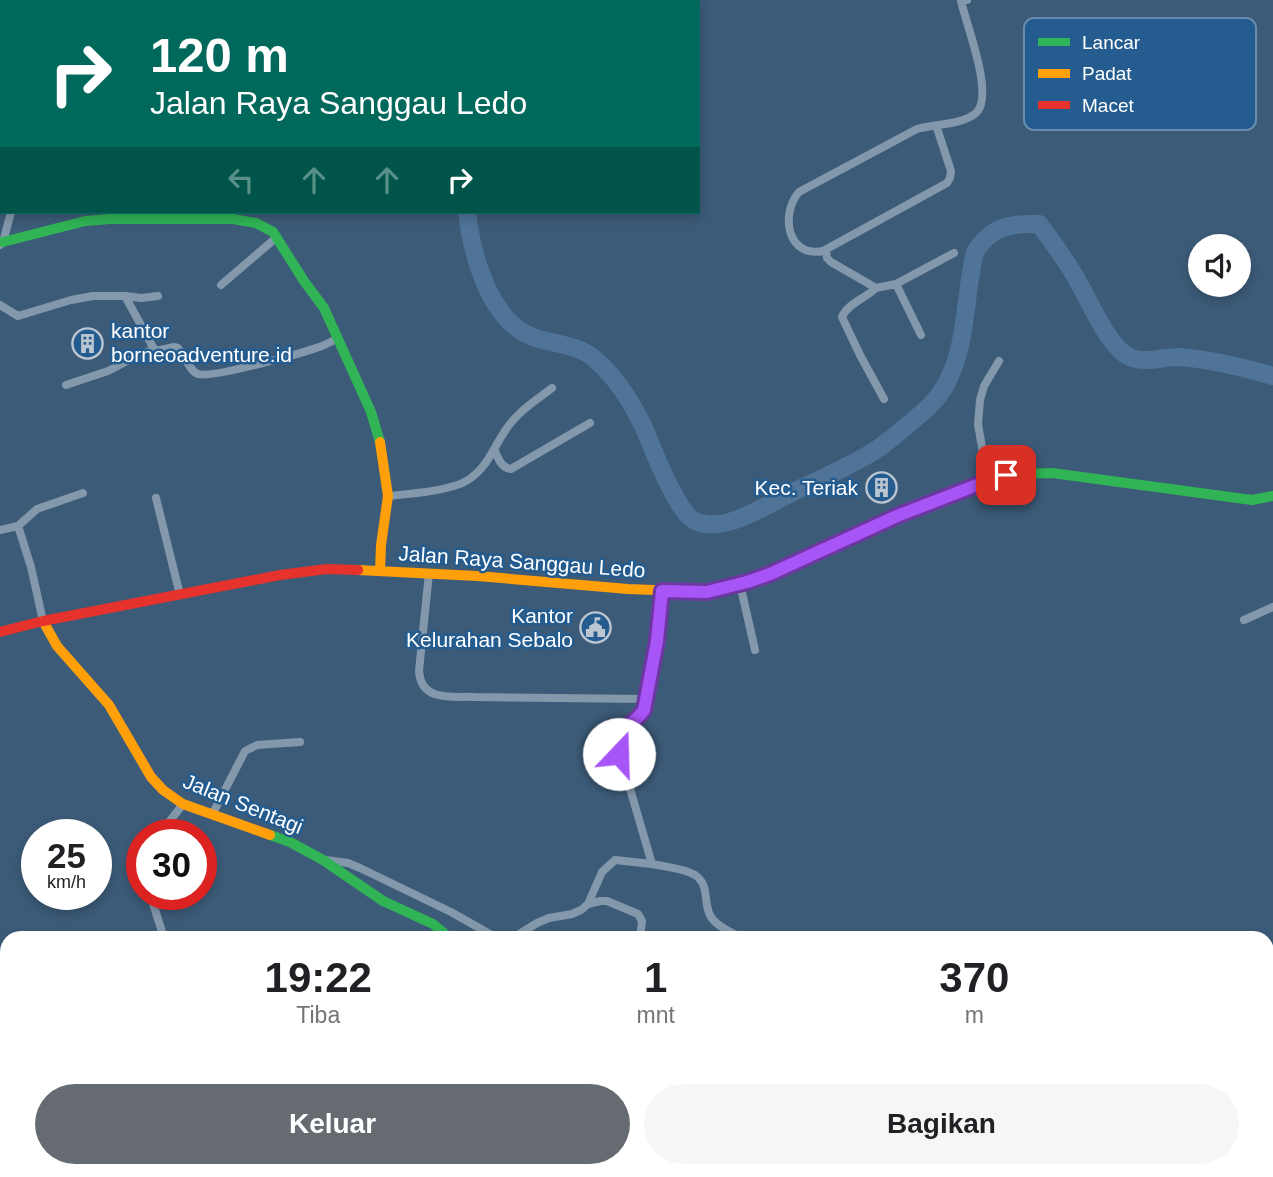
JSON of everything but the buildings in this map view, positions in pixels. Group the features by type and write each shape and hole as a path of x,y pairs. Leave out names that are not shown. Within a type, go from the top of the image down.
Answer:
{"main road":[{"path":"1,243 85,221 110,219 212,218 247,221 267,228 277,237 324,308 373,418 386,478 387,496 380,571"},
{"name":"Jalan Raya Sanggau Ledo","path":"0,632 43,621 280,575 327,569 429,573 707,592 770,574 897,516 995,478 1014,474 1038,472 1245,500 1273,496"},
{"name":"Jalan Sentagi","path":"43,621 57,646 109,705 151,777 163,790 183,804 290,842 323,860 383,901 433,924 442,931"}],"street":[{"path":"936,125 951,171 947,183 826,250 810,252 794,242 789,221 796,194 917,129 936,125 950,123 976,112 983,95 961,1 967,0"},
{"path":"1,243 10,214"},
{"path":"222,285 277,237"},
{"path":"826,250 827,258 831,262 876,288 896,284 954,253"},
{"path":"896,284 921,335"},
{"path":"876,288 845,310 842,317 884,398"},
{"path":"0,305 19,316 93,296 158,296"},
{"path":"125,296 154,349"},
{"path":"66,385 108,371 154,349 178,348 194,372 204,375 285,357 337,339"},
{"path":"995,478 984,459 978,424 984,386 999,361"},
{"path":"387,496 460,484 468,480 483,467 519,413 552,388"},
{"path":"495,451 500,463 511,469 590,423"},
{"path":"0,530 18,526 37,509 83,493"},
{"path":"156,498 180,595"},
{"path":"18,526 43,621"},
{"path":"429,573 419,671 420,682 431,693 474,697 646,699"},
{"path":"740,583 755,650"},
{"path":"652,864 617,744 626,728 642,713 657,641 662,591"},
{"path":"1244,620 1273,607"},
{"path":"212,815 246,751 257,745 300,742"},
{"path":"171,819 183,804"},
{"path":"323,860 348,863 360,868 485,931"},
{"path":"588,904 602,872 615,860 652,864 682,870 698,877 704,885 709,914 731,931"},
{"path":"524,931 549,918 576,913 588,904 600,901 607,901 638,914 642,922 641,931"},
{"path":"155,910 162,931"}],"waterway":[{"path":"467,214 473,248 486,287 508,320 522,332 584,352 604,368 634,409 678,502 692,519 703,524 730,522 744,517 852,464 881,446 929,406 945,386 958,354 975,252 987,237 1002,228 1019,224 1039,224 1079,282 1113,343 1130,357 1141,360 1178,357 1202,360 1273,376"}],"traffic: fast":[{"path":"3,242 85,221 110,219 233,219 256,223 273,232 324,308 371,412 380,442"},
{"path":"830,547 897,516 995,478 1014,474 1052,473 1252,500 1273,496"},
{"path":"270,835 290,842 323,860 383,901 433,924 442,931"}],"traffic: slow":[{"path":"380,442 388,496 380,571"},
{"path":"358,570 707,592 770,574 830,547"},
{"path":"43,621 57,646 109,705 151,777 163,790 183,804 270,835"}],"traffic: jam":[{"path":"0,632 43,621 280,575 327,569 358,570"}],"place":[{"name":"kantor borneoadventure.id","path":"88,343"},
{"name":"Kec. Teriak","path":"881,488"},
{"name":"Kantor Kelurahan Sebalo","path":"596,628"}],"route":[{"path":"619,754 618,740 644,710 657,641 662,591 707,592 747,582 897,516 1006,475"}]}
